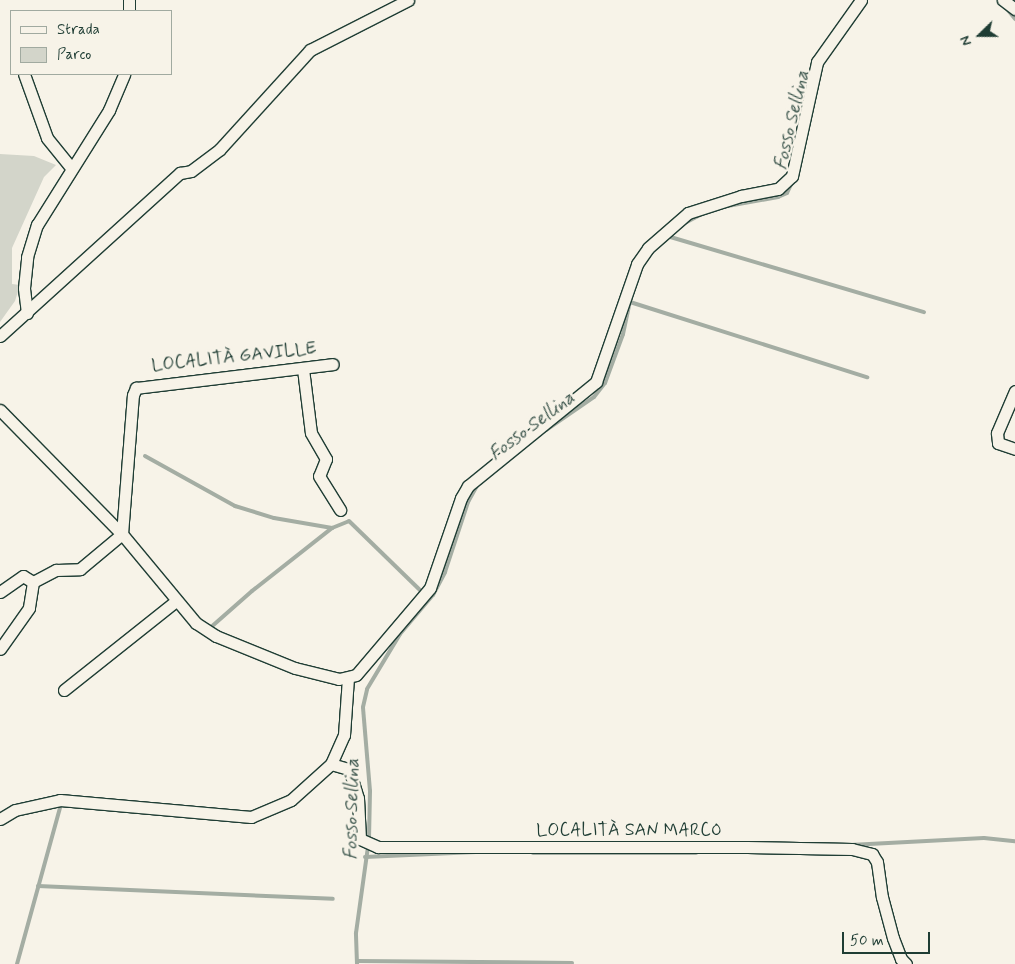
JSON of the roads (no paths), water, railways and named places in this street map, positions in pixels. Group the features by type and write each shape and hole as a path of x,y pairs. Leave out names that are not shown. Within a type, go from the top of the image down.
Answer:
{"street":[{"path":"0,336 180,173 191,172 220,149 310,50 408,0"},
{"path":"0,410 122,534 196,624 226,640 295,668 348,678 363,670 430,588 461,498 468,486 596,382 637,264 648,248 688,213 741,196 769,192 786,184 795,167 817,62 861,0"},
{"path":"1003,0 1015,9"},
{"path":"24,75 47,138 71,168"},
{"path":"27,313 24,288 27,257 37,225 109,110 124,75"},
{"name":"LOCALITÀ GAVILLE","path":"122,534 133,395 136,388 333,364"},
{"path":"304,369 311,433 326,459 319,476 340,510"},
{"path":"1015,391 997,433 998,443 1015,449"},
{"path":"33,582 56,570 80,569 122,534"},
{"path":"0,592 23,576 33,582"},
{"path":"0,649 29,608 33,582"},
{"path":"64,690 176,601"},
{"path":"0,819 15,810 60,800 251,817 290,800 331,764 344,735 348,678"},
{"name":"LOCALITÀ SAN MARCO","path":"331,764 349,769 358,798 360,839 378,847 852,849 872,854 878,862 882,897 893,938 901,959 906,964"}],"waterway":[{"path":"1007,9 1015,19"},
{"name":"Fosso Sellina","path":"722,207 778,197 787,193 793,180"},
{"name":"Fosso Sellina","path":"683,224 704,213"},
{"path":"667,236 924,312"},
{"name":"Fosso Sellina","path":"546,430 594,397 605,383 623,334 631,297"},
{"path":"630,302 867,377"},
{"path":"145,456 235,506 274,518 332,528"},
{"name":"Fosso Sellina","path":"357,964 356,933 369,839 370,791 363,707 367,689 400,634 433,595 445,572 468,502 478,484"},
{"path":"210,628 252,591 332,528 349,521 424,594"},
{"path":"17,964 60,808"},
{"path":"850,845 984,838 1015,841"},
{"path":"365,857 476,852"},
{"path":"533,853 696,853"},
{"path":"38,886 333,899"},
{"path":"357,961 572,963"}]}
